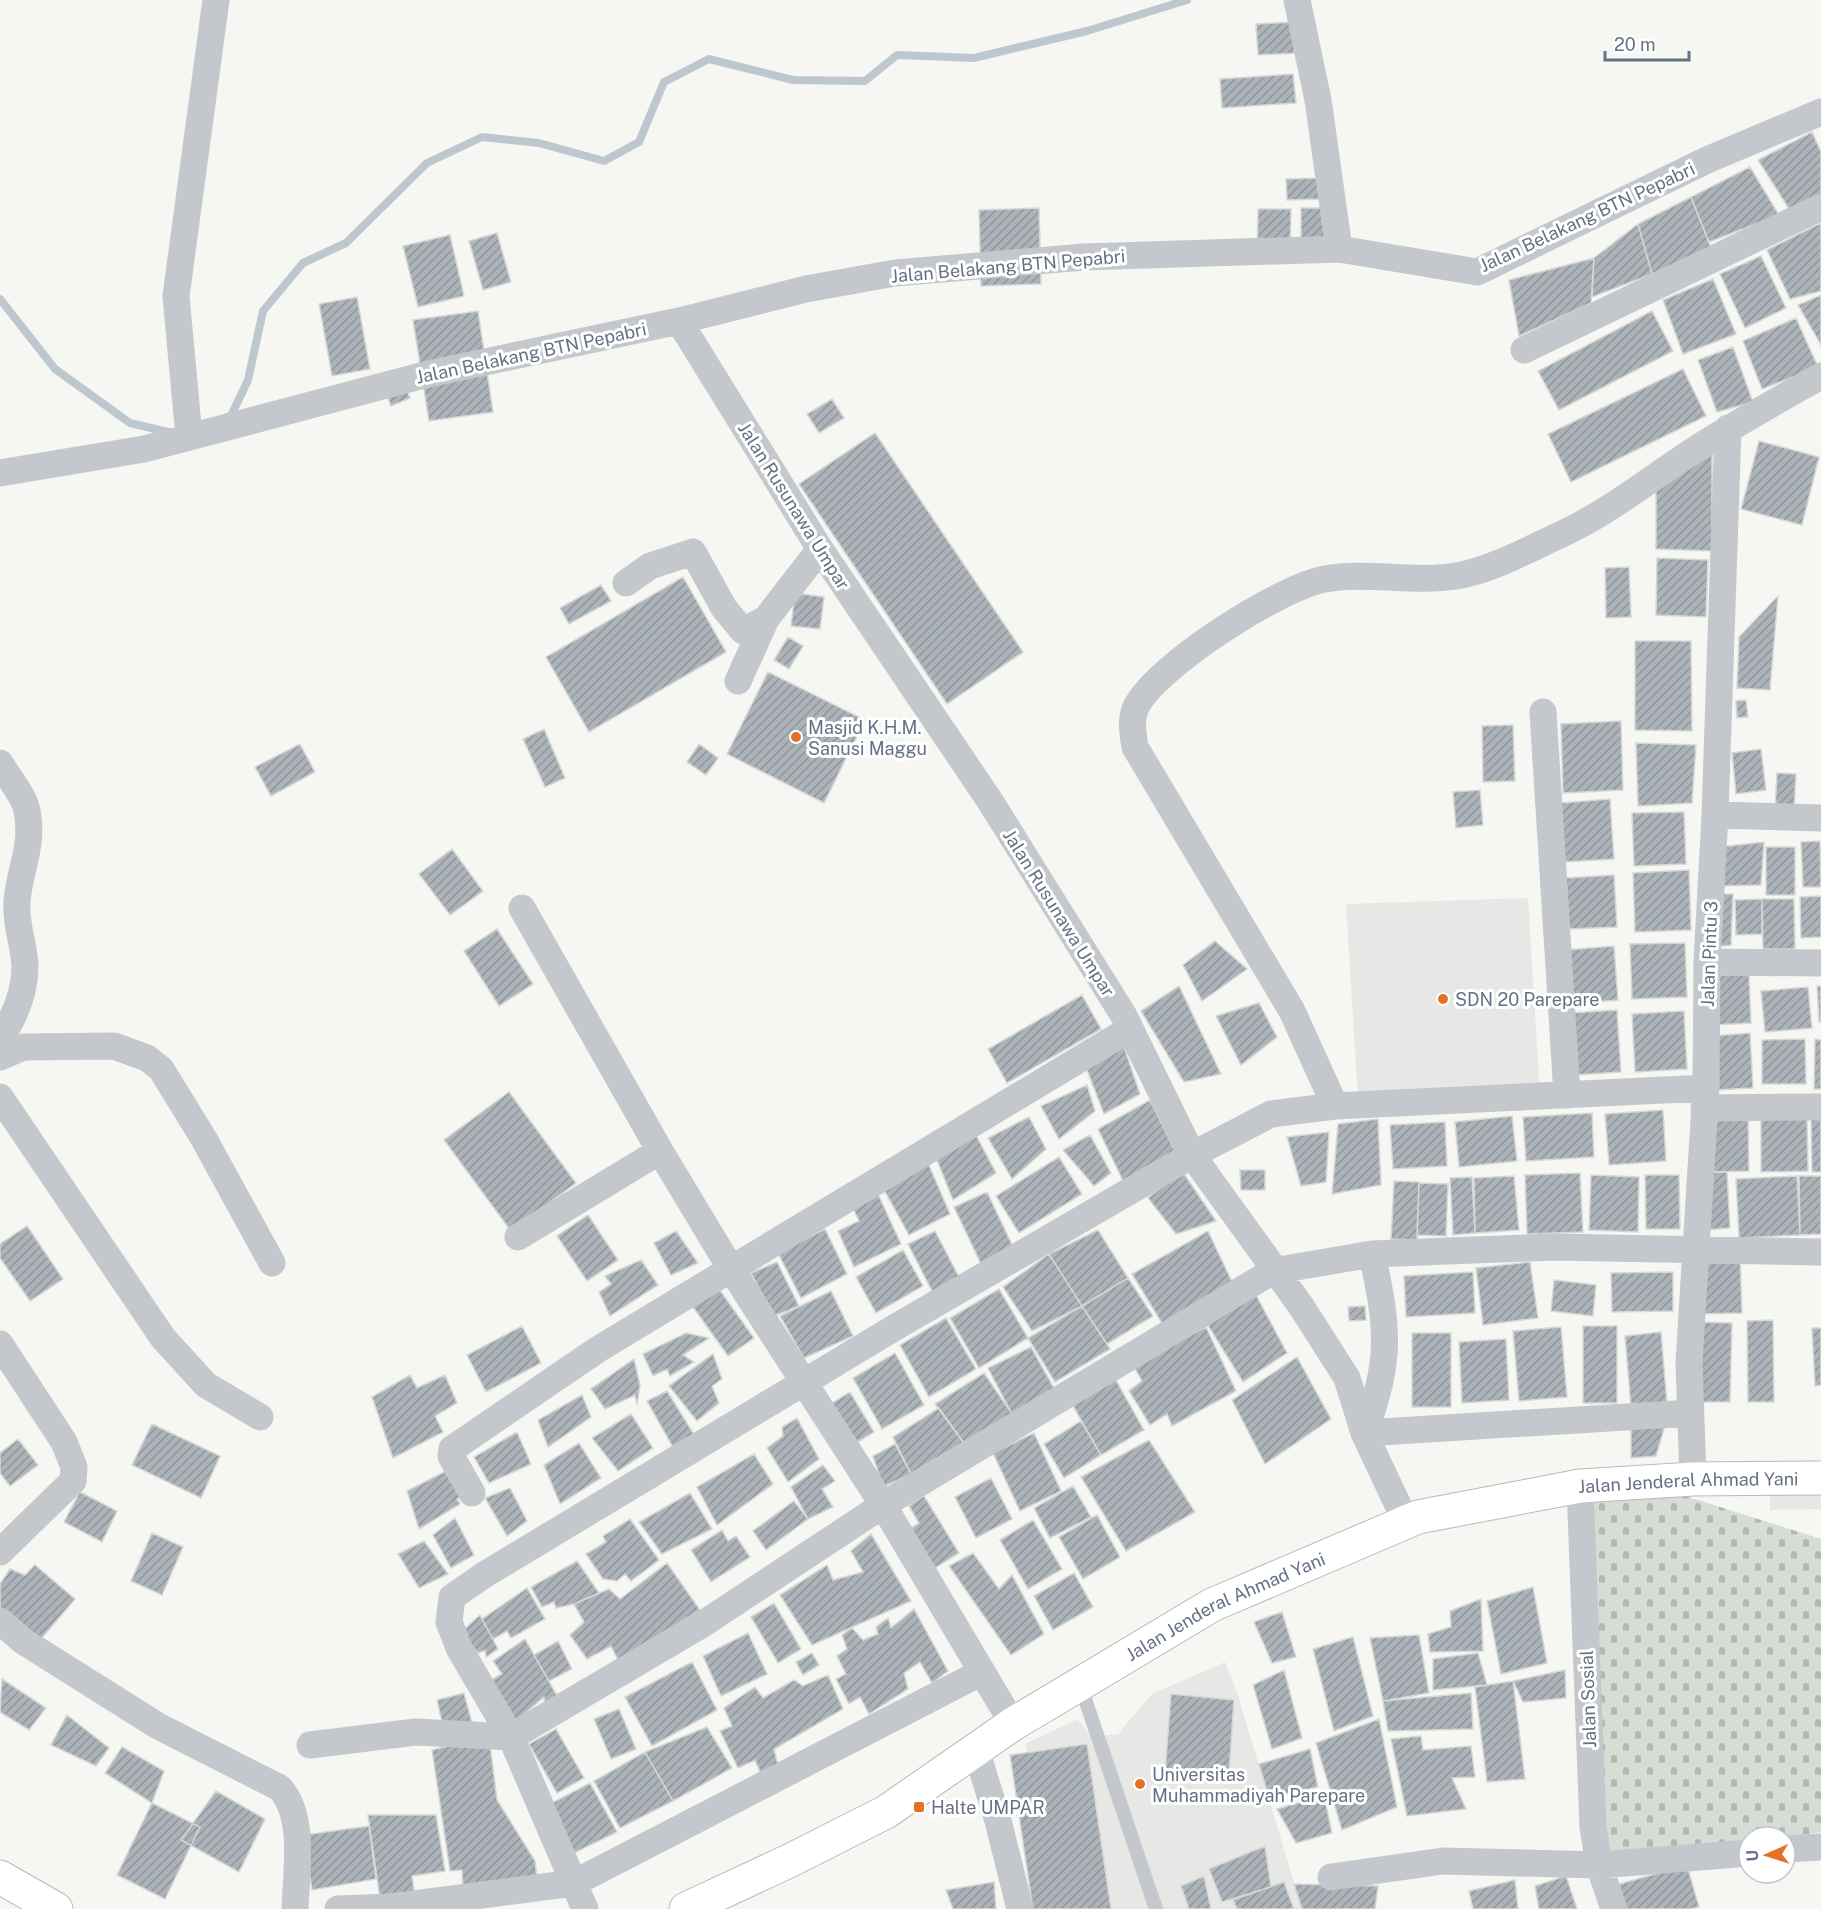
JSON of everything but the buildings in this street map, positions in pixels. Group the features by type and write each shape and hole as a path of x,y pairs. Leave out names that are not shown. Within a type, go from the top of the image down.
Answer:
{"highway":[{"name":"Jalan Jenderal Ahmad Yani","path":"686,1909 886,1812 1012,1724 1212,1605 1418,1517 1580,1486 1693,1479 1821,1478"},
{"path":"0,1877 56,1909"}],"street":[{"path":"189,437 176,296 216,0"},
{"path":"1297,0 1318,100 1339,249"},
{"name":"Jalan Belakang BTN Pepabri","path":"0,473 144,448 428,374 679,321 806,289 945,268 1084,257 1339,249 1477,272 1707,160 1821,112"},
{"path":"1524,350 1821,207"},
{"name":"Jalan Rusunawa Umpar","path":"679,321 820,549 990,801 1130,1029 1192,1155 1273,1271 1301,1306 1347,1378 1364,1433 1406,1522"},
{"path":"1335,1106 1292,1011 1136,747 1132,731 1137,707 1159,677 1218,634 1290,590 1326,579 1432,579 1458,576 1489,566 1585,522 1728,428 1821,376"},
{"name":"Jalan Pintu 3","path":"1693,1479 1689,1362 1694,1249 1705,1098 1707,962 1715,815 1728,428"},
{"path":"738,681 766,619 820,549"},
{"path":"626,583 650,566 693,552 724,608 743,631 766,619"},
{"path":"1543,712 1567,1095"},
{"path":"0,763 27,809 28,835 26,865 16,905 25,966 22,988 16,1010 0,1039"},
{"path":"1715,815 1821,818"},
{"path":"522,908 660,1151 731,1269 884,1505 1012,1724"},
{"path":"1707,962 1821,963"},
{"path":"472,1493 451,1456 452,1449 597,1350 1130,1029"},
{"path":"0,1057 23,1047 114,1046 147,1058 161,1069 204,1139 272,1263"},
{"path":"585,1909 511,1737 459,1648 449,1622 452,1597 484,1575 804,1382 1192,1155 1271,1114 1335,1106 1567,1095 1705,1098 1821,1107"},
{"path":"0,1097 163,1338 206,1385 260,1417"},
{"path":"519,1238 660,1151"},
{"path":"310,1745 416,1732 511,1737 706,1622 884,1505 1273,1271 1372,1254 1553,1247 1821,1252"},
{"path":"1372,1254 1386,1336 1383,1378 1364,1433 1691,1413"},
{"path":"0,1344 64,1442 74,1467 73,1481 0,1552"},
{"name":"Jalan Sosial","path":"1580,1486 1593,1827 1599,1865 1614,1909"},
{"path":"0,1621 23,1641 158,1726 280,1788 289,1799 296,1827 295,1909"},
{"path":"338,1909 391,1907 574,1883 982,1672"},
{"path":"976,1750 998,1821 1020,1909"},
{"path":"1797,1848 1821,1847"},
{"path":"1331,1876 1443,1861 1599,1865 1737,1854"}],"lane":[{"path":"1080,1683 1156,1909"}],"shaded area":[{"name":"SDN 20 Parepare","path":"1528,898 1540,1094 1358,1099 1346,904"},
{"path":"1821,1492 1821,1509 1770,1510 1770,1493"},
{"name":"Universitas Muhammadiyah Parepare","path":"1225,1662 1237,1692 1302,1909 1040,1909 1031,1762 1025,1744 1078,1719 1091,1737 1118,1734 1152,1694"}],"green space":[{"path":"1679,1494 1821,1539 1821,1832 1797,1836 1797,1825 1737,1825 1737,1844 1602,1853 1588,1497"}],"waterway":[{"path":"227,417 231,416 248,380 263,311 303,263 346,243 427,163 482,137 539,143 604,161 639,142 664,82 709,59 793,80 865,81 897,55 974,58 1087,31 1187,0"},
{"path":"0,299 55,369 130,423 172,433"}],"place":[{"name":"Masjid K.H.M. Sanusi Maggu","path":"796,737"},
{"name":"SDN 20 Parepare","path":"1443,999"},
{"name":"Universitas Muhammadiyah Parepare","path":"1140,1784"},
{"name":"Halte UMPAR","path":"919,1807"}]}
